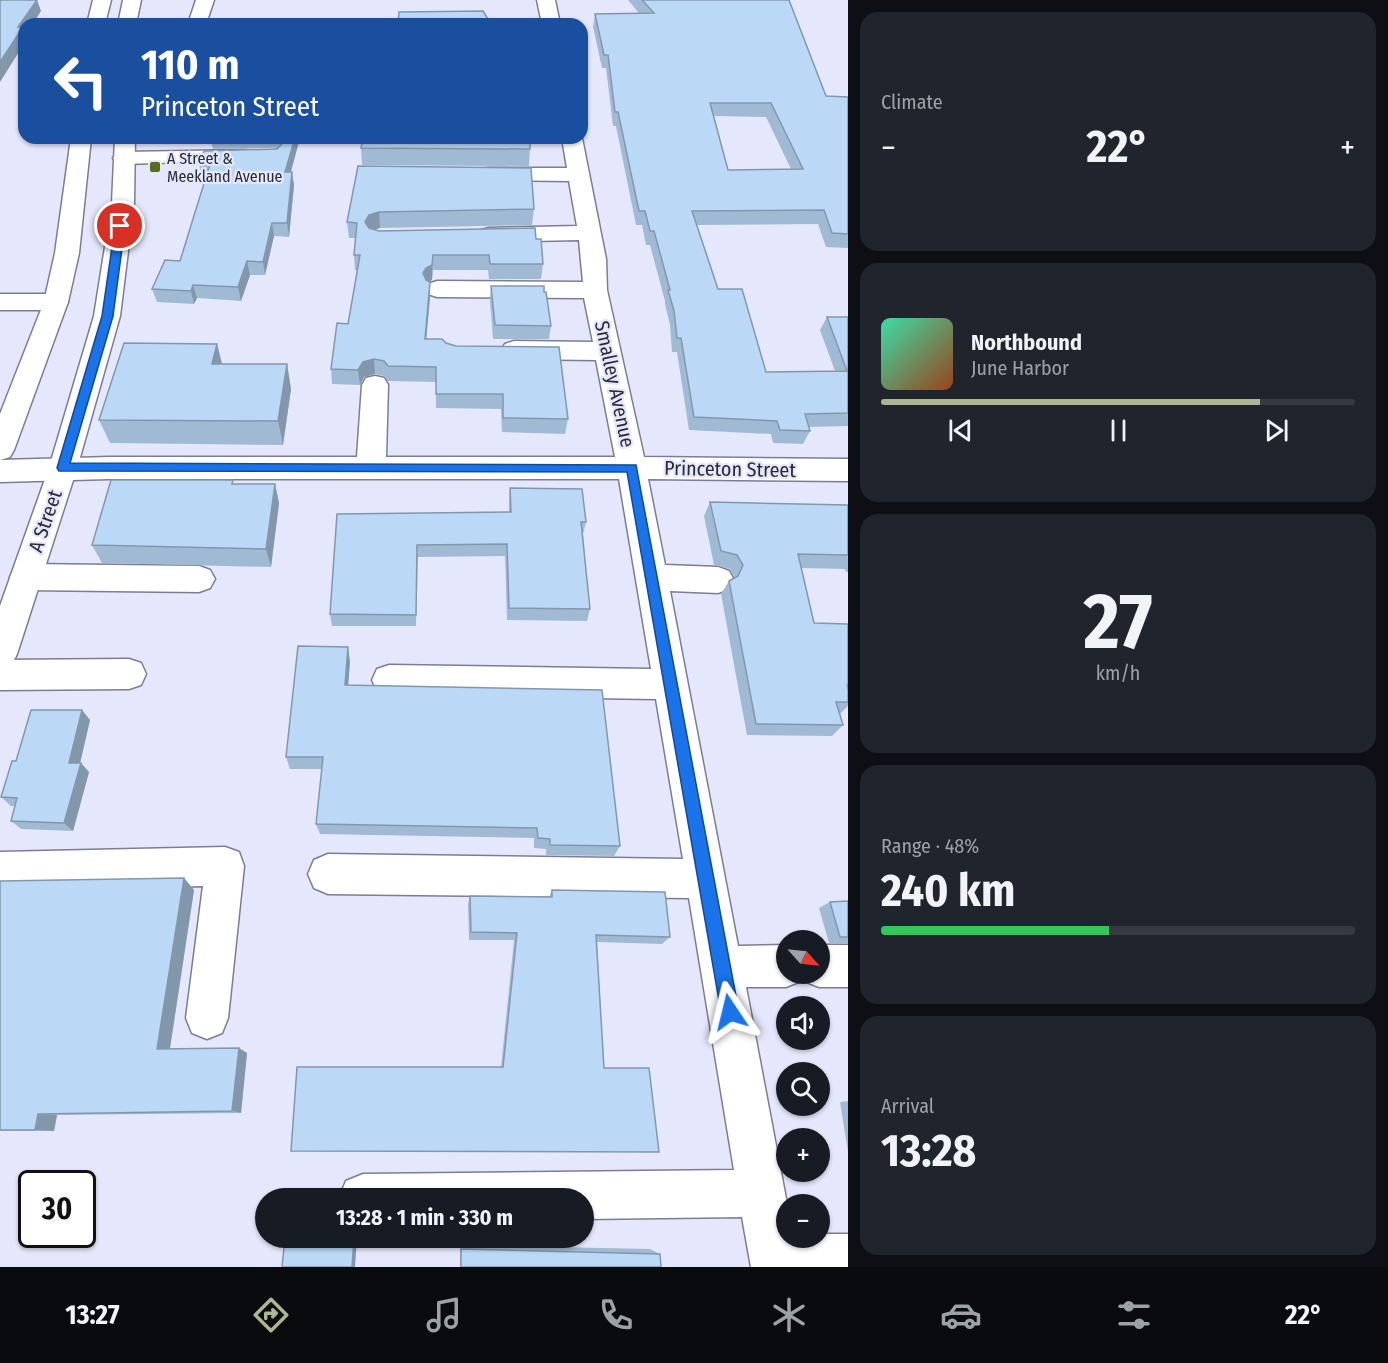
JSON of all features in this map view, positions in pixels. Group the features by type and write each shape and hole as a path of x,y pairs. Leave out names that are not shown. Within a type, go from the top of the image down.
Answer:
{"street":[{"path":"98,18 102,0"},
{"path":"128,18 132,0"},
{"path":"199,18 206,0"},
{"path":"546,0 550,18"},
{"path":"0,450 56,302 67,253 80,144"},
{"name":"A Street","path":"0,654 63,468 107,316 123,203 125,144"},
{"path":"135,144 260,156"},
{"name":"Smalley Avenue","path":"573,144 594,259 595,290 632,468 775,1263"},
{"path":"473,174 577,175"},
{"path":"473,235 589,233"},
{"path":"437,289 595,290"},
{"path":"0,303 56,302"},
{"path":"490,350 609,351"},
{"path":"371,468 375,385"},
{"name":"Princeton Street","path":"0,471 63,468 848,470"},
{"path":"26,577 199,579"},
{"path":"652,578 718,580"},
{"path":"0,675 129,674"},
{"path":"388,680 671,684"},
{"path":"0,871 225,866 207,1018"},
{"path":"328,874 706,879"},
{"path":"722,967 776,966"},
{"path":"830,966 848,966"},
{"path":"594,1196 762,1194"},
{"path":"775,1263 848,1258"}],"building":[{"path":"0,0 37,0 24,18 18,18 18,35 0,62"},
{"path":"642,0 789,0 826,96 848,97 848,234 832,233 824,210 692,211 718,289 742,289 766,372 847,371 827,317 848,317 848,413 805,414 810,431 780,430 777,421 694,417 681,338 677,338 674,311 668,290 670,290 654,231 650,231 645,211 639,211 618,112 615,112 608,55 604,55 595,14 654,13","holes":["710,103 771,103 803,169 728,170"]},
{"path":"483,11 487,18 398,18 399,12"},
{"path":"282,144 293,144 285,172 292,172 287,223 272,223 263,262 247,261 238,287 193,285 191,291 152,289 165,260 180,261 210,164 199,164 204,151 277,149"},
{"path":"362,144 530,144 530,149 361,148"},
{"path":"358,166 531,168 534,209 379,212 369,215 365,222 369,228 379,231 535,228 536,239 541,239 543,264 490,264 489,255 433,255 432,265 423,273 426,280 430,282 425,339 442,339 456,346 559,347 568,419 503,418 503,394 436,394 436,367 388,366 384,361 374,359 363,362 358,370 331,369 337,323 348,324 360,255 354,255 357,223 347,222"},
{"path":"491,286 544,286 551,326 495,325"},
{"path":"124,343 217,344 212,364 287,364 278,421 99,420"},
{"path":"111,480 233,480 232,484 275,484 266,549 92,545"},
{"path":"510,488 582,489 586,522 581,522 590,609 509,608 507,544 417,545 416,615 330,614 337,514 511,512"},
{"path":"710,502 848,505 848,555 798,554 814,623 848,624 848,702 836,702 843,725 756,724 729,581 738,576 743,565 737,555 721,551"},
{"path":"298,646 348,647 345,685 602,690 620,846 550,845 550,839 538,838 537,828 316,824 323,757 286,757"},
{"path":"31,710 82,710 69,763 81,763 64,823 11,821 17,798 1,797 12,761 16,761"},
{"path":"184,878 157,1049 239,1048 232,1111 38,1114 35,1130 0,1130 0,881"},
{"path":"552,890 665,892 670,937 596,935 604,1068 649,1068 659,1152 291,1151 297,1067 503,1067 517,933 471,932 470,896 552,897"},
{"path":"848,901 848,937 840,937 830,902"},
{"path":"284,1248 353,1248 352,1267 282,1267"},
{"path":"461,1249 660,1254 661,1267 461,1267"}],"place":[{"name":"A Street & Meekland Avenue","path":"155,167"}],"route":[{"path":"120,226 107,316 63,468 632,468 730,1012"}]}
